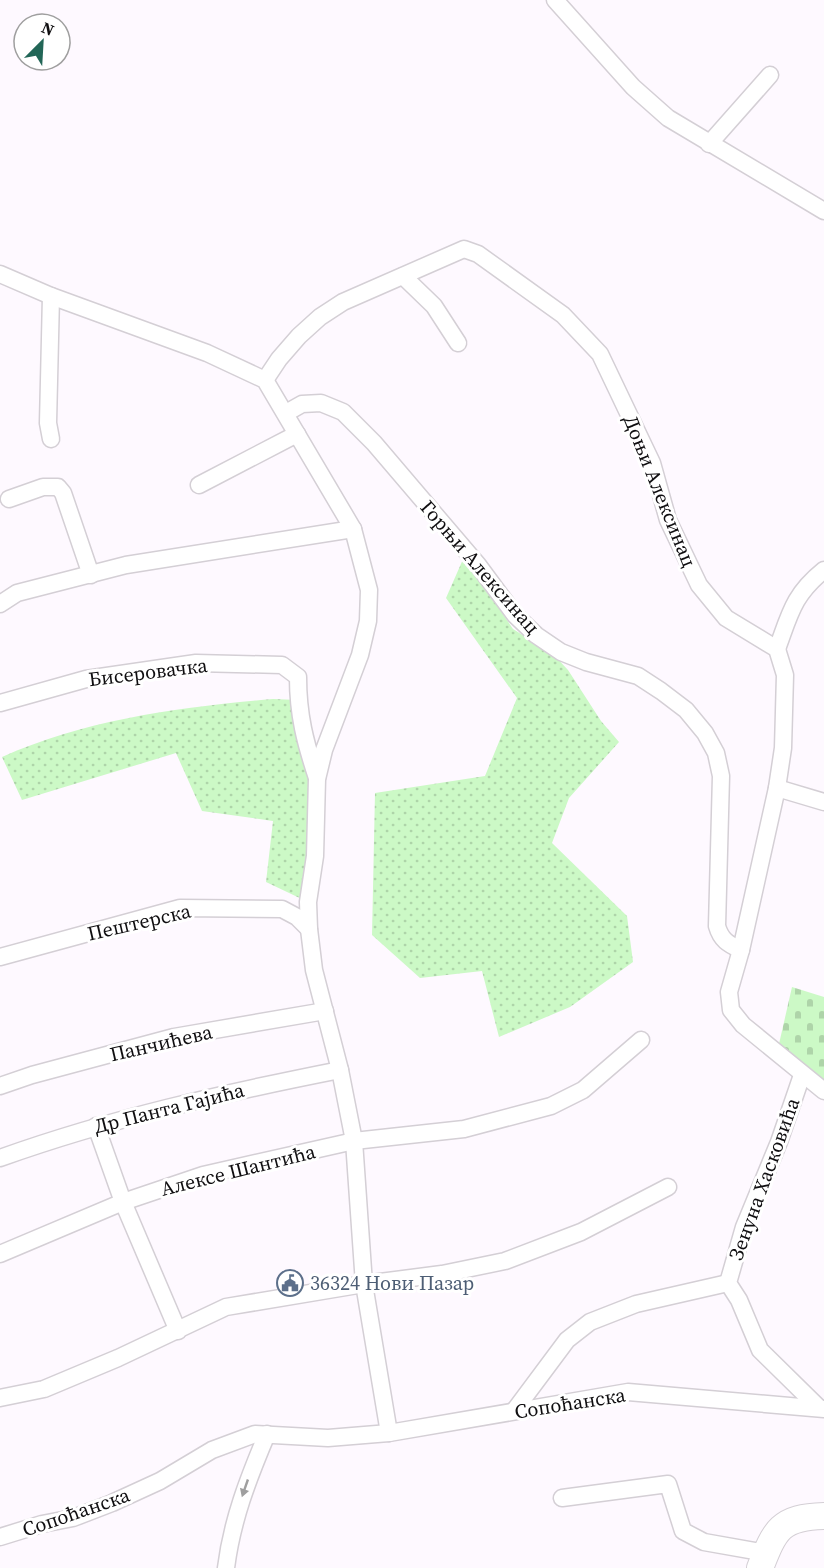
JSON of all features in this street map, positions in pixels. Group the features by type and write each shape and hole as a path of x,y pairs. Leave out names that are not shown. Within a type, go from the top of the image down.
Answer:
{"main road":[{"path":"763,1561 770,1543 779,1530 798,1518 824,1516"}],"street":[{"path":"555,0 635,89 668,118 824,211"},
{"path":"709,144 770,75"},
{"name":"Доњи Алексинац","path":"403,276 464,249 478,254 563,315 600,354 652,462 668,520 699,585 726,618 777,650"},
{"path":"0,274 51,296 207,354 265,380 353,529 369,590 368,621 360,655 324,750 317,779 316,845 308,902 309,929 314,970 340,1070 354,1142 364,1284 389,1433"},
{"path":"265,380 279,359 320,317 343,303 403,276 434,306 458,343"},
{"path":"51,296 48,423 51,439"},
{"name":"Горњи Алексинац","path":"286,413 302,404 321,403 343,412 374,443 478,565 515,615 536,635 561,652 586,662 638,676 686,710 705,733 716,753 721,776 717,926 725,942 741,950"},
{"path":"199,485 297,434"},
{"path":"9,499 44,487 58,487 63,493 91,575"},
{"path":"0,604 16,593 126,565 353,529"},
{"path":"824,570 807,584 795,601 777,650 785,675 783,748 777,788 741,950 729,992 731,1010 743,1025 824,1091"},
{"name":"Бисеровачка","path":"0,703 86,679 195,663 282,665 298,676 298,700 304,738 317,779"},
{"path":"777,788 824,802"},
{"name":"Пештерска","path":"0,957 180,908 282,909 297,916 309,929"},
{"name":"Панчићева","path":"0,1086 32,1075 174,1037 326,1011"},
{"name":"Алексе Шантића","path":"0,1254 123,1202 203,1175 354,1142 464,1129 550,1106 583,1090 640,1040"},
{"name":"Др Панта Гајића","path":"0,1158 96,1126 229,1092 340,1070"},
{"name":"Зенуна Хасковића","path":"802,1075 779,1142 744,1227 728,1283 739,1300 760,1350 821,1408"},
{"path":"96,1126 123,1202 178,1331"},
{"path":"0,1398 44,1389 178,1331 226,1307 364,1284 442,1275 505,1261 581,1232 668,1187"},
{"name":"Зенуна Хасковића","path":"514,1411 567,1340 590,1322 636,1304 728,1283"},
{"name":"Сопоћанска","path":"0,1537 89,1513 147,1487 212,1450 255,1434 328,1438 389,1433 628,1392 821,1408"},
{"path":"226,1568 244,1488 267,1434"},
{"path":"562,1498 668,1484 683,1531 704,1542 763,1561"}],"green space":[{"path":"464,557 513,629 553,654 568,670 601,721 619,742 569,798 552,843 627,916 633,962 570,1007 499,1037 482,971 420,978 372,935 375,793 485,776 517,698 446,598"},
{"path":"273,699 298,700 317,779 308,902 266,882 273,821 202,811 176,753 22,800 2,757 67,733 101,724 169,711"},
{"path":"792,987 824,997 824,1084 779,1044"}],"place":[{"name":"36324 Нови Пазар","path":"290,1283"}]}
